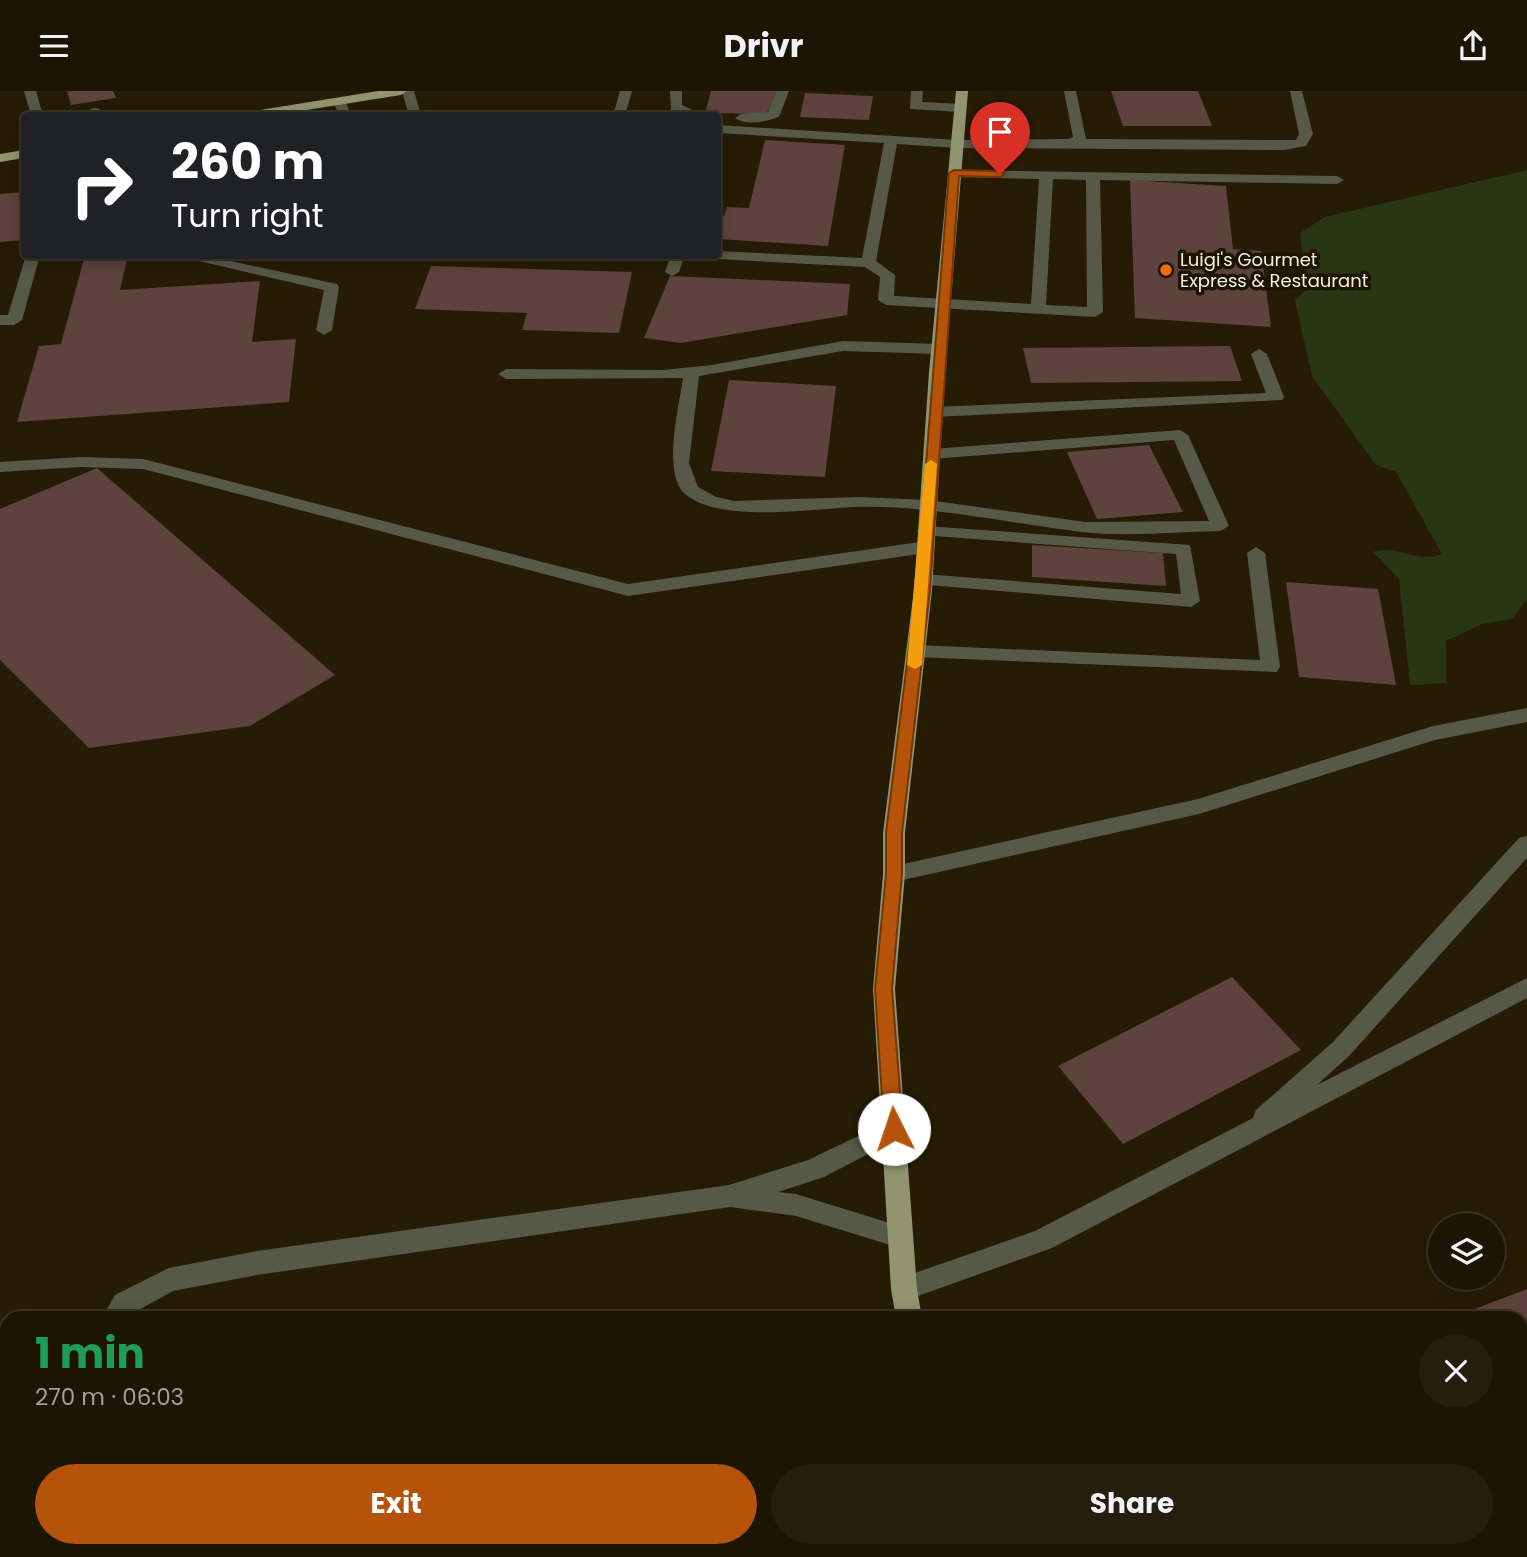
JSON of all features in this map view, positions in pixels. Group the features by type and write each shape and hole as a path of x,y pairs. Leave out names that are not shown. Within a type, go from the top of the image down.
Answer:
{"main road":[{"path":"272,112 339,101 358,95 401,91"},
{"path":"908,1311 900,1237 884,989 894,874 894,833 923,580 939,349 962,91"},
{"path":"0,157 21,154"}],"lane":[{"path":"30,91 36,112"},
{"path":"408,91 412,112"},
{"path":"621,112 626,91"},
{"path":"676,91 677,107 690,112"},
{"path":"721,117 769,117 774,114 783,91"},
{"path":"917,91 915,106 961,108"},
{"path":"1070,91 1080,139 1070,143"},
{"path":"721,129 957,144 1284,146 1301,143 1307,134 1296,91"},
{"path":"339,101 344,112"},
{"path":"868,263 891,140"},
{"path":"954,173 1337,180"},
{"path":"1038,308 1046,175"},
{"path":"721,255 868,263 888,275 886,300 1095,312 1093,176"},
{"path":"0,320 14,320 32,259"},
{"path":"193,259 332,287 324,330"},
{"path":"671,272 676,259"},
{"path":"506,374 691,373 843,346 939,349"},
{"path":"934,412 1276,397 1259,354"},
{"path":"691,373 681,463 686,484 702,497 734,506 848,502 928,505 1085,527 1220,526 1180,435 932,454"},
{"path":"0,467 81,462 143,464 628,590 926,539 1184,549 1191,601 923,580"},
{"path":"916,652 1270,667 1256,553"},
{"path":"894,874 1199,806 1433,733 1527,715"},
{"path":"1243,1138 1340,1049 1527,843"},
{"path":"904,1289 1043,1240 1243,1138 1527,987"},
{"path":"120,1311 124,1304 169,1280 267,1262 729,1196 814,1168 894,1129"},
{"path":"729,1196 796,1205 900,1237"}],"green space":[{"path":"1527,170 1527,599 1512,619 1482,624 1446,641 1446,683 1410,685 1399,579 1373,552 1391,550 1423,557 1442,554 1396,472 1376,465 1312,376 1295,300 1307,289 1300,233 1325,217"}],"building":[{"path":"67,91 113,91 116,98 71,105"},
{"path":"711,91 780,91 766,114 705,112"},
{"path":"1111,91 1198,91 1212,126 1123,126"},
{"path":"805,93 873,96 869,120 800,117"},
{"path":"765,140 845,145 828,246 721,239 721,216 724,216 727,207 749,208"},
{"path":"1130,180 1226,186 1233,249 1261,251 1271,327 1135,318"},
{"path":"21,192 21,240 0,242 0,194"},
{"path":"84,259 127,259 120,290 260,281 252,342 296,339 289,402 17,422 39,346 61,344"},
{"path":"431,266 632,272 619,333 522,330 527,313 415,309"},
{"path":"670,276 850,284 847,315 681,343 644,338"},
{"path":"1230,346 1242,381 1031,383 1023,348"},
{"path":"729,380 836,386 825,477 711,471"},
{"path":"1149,445 1183,512 1097,519 1067,452"},
{"path":"97,468 335,675 250,726 89,748 0,660 0,509"},
{"path":"1032,545 1163,553 1166,586 1032,577"},
{"path":"1286,582 1378,589 1396,685 1299,677"},
{"path":"1232,977 1301,1050 1123,1144 1058,1066"},
{"path":"1527,1289 1527,1311 1472,1310"}],"slow traffic":[{"path":"915,665 931,464"}],"place":[{"name":"Luigi's Gourmet Express & Restaurant","path":"1166,270"}],"route":[{"path":"894,1129 884,989 894,874 894,833 923,590 937,372 954,173 1000,174"}]}
